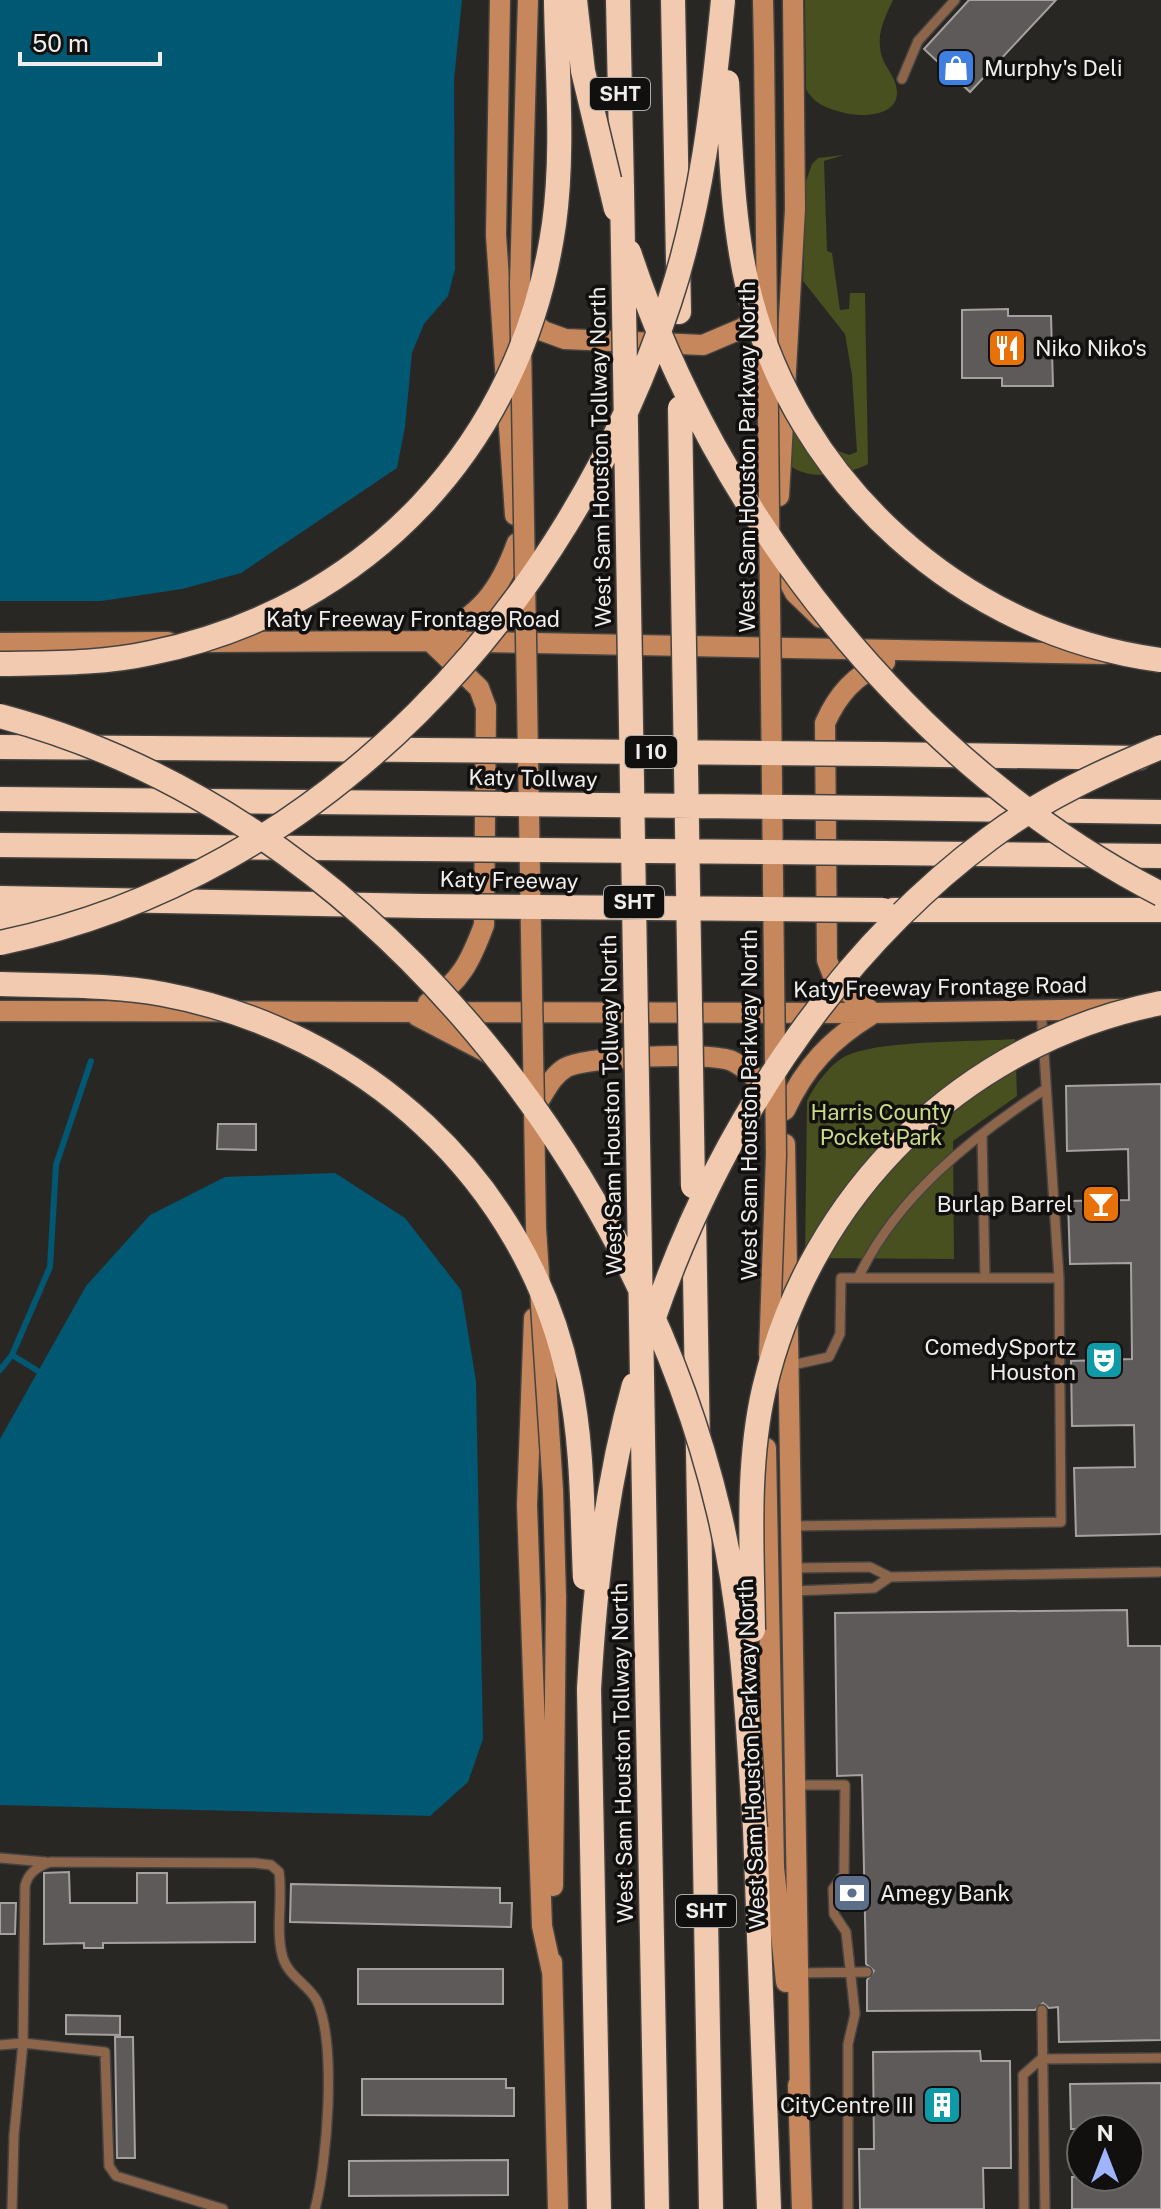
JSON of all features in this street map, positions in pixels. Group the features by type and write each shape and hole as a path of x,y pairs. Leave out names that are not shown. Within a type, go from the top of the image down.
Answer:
{"highway":[{"path":"0,664 95,661 149,654 245,626 293,605 370,555 449,474 490,414 526,342 547,264 557,184 556,0"},
{"path":"575,0 583,71 599,149 634,267 671,358 741,492 803,582 905,701 1033,815 1078,846 1161,894"},
{"name":"West Sam Houston Tollway North","path":"618,0 657,2209"},
{"name":"SHT","path":"673,0 711,2209"},
{"path":"723,0 731,164 742,256 760,329 776,368 815,442 872,513 955,583 1048,632 1083,645 1161,658"},
{"path":"0,943 129,907 201,874 259,839 325,792 402,727 461,667 504,615 537,571 584,494 613,441 654,348 686,247 704,169 723,0"},
{"path":"0,716 91,745 154,774 222,813 303,870 385,938 448,1001 496,1054 556,1138 598,1205 650,1309 686,1399 707,1465 736,1600 755,1828"},
{"path":"0,730 185,749"},
{"path":"1010,756 1161,746"},
{"path":"589,1689 601,1539 617,1448 635,1381 680,1250 745,1119 830,996 923,894 992,837 1030,812 1063,792 1161,746"},
{"name":"I 10","path":"0,747 1161,758"},
{"name":"Katy Tollway","path":"0,799 1161,812"},
{"path":"0,845 1161,856"},
{"name":"Katy Freeway","path":"0,898 423,906 1161,910"},
{"path":"0,920 234,901"},
{"path":"0,984 161,993 260,1020 331,1053 364,1074 418,1118 465,1166 488,1196 528,1263 549,1309 569,1379 579,1451 589,1689 599,2209"},
{"path":"769,2209 755,1828 754,1452 770,1365 807,1268 848,1201 891,1150 972,1080 1011,1056 1074,1026 1161,1006"}],"main road":[{"path":"500,0 496,235 517,543 532,643 541,1013 527,1519 542,1926 552,1972"},
{"path":"528,0 520,283 536,1228 553,1490 556,1598 552,1972 558,2209"},
{"name":"West Sam Houston Parkway North","path":"763,0 776,1155 766,1448 774,1867 800,2096 802,2209"},
{"path":"793,0 795,178 779,461 779,648 800,2096"},
{"path":"496,235 505,278 524,316 543,331 565,339 703,345 743,328 769,304 792,272"},
{"path":"411,1013 450,989 472,957 484,925 486,707 479,688 430,641 464,623 487,601 505,578 517,543"},
{"path":"779,563 795,593 828,622 875,642 923,651"},
{"name":"Katy Freeway Frontage Road","path":"0,643 430,641 1161,658"},
{"path":"785,1110 801,1077 817,1056 839,1035 873,1013 835,981 827,960 825,723 835,701 860,676 896,657 923,651"},
{"name":"Katy Freeway Frontage Road","path":"0,1011 873,1013 1161,1006"},
{"path":"411,1013 474,1043 509,1067 538,1102"},
{"path":"538,1102 553,1078 567,1066 592,1059 712,1057 731,1061 753,1075 785,1110"}],"lane":[{"path":"902,79 918,41 955,0"},
{"path":"791,1526 1061,1522 1059,1278 1044,1090 1041,1008"},
{"path":"858,1278 870,1254 897,1215 952,1158 1044,1090"},
{"path":"982,1134 985,1278"},
{"path":"788,1366 829,1357 840,1334 841,1278 1059,1278"},
{"path":"791,1568 870,1567 890,1577 1160,1572"},
{"path":"792,1591 874,1588 890,1577"},
{"path":"795,1785 845,1785 844,1874 833,1889 834,1914 846,1932 855,2014 848,2044 848,2209"},
{"path":"0,1858 50,1862 255,1863 271,1865 279,1872 283,1958 294,1978 317,2000 327,2060 327,2122 315,2209"},
{"path":"12,2209 14,2135 23,2043 25,1886 27,1878 38,1867 50,1862"},
{"path":"798,1973 867,1972"},
{"path":"1042,2010 1045,2209"},
{"path":"0,2045 23,2043 105,2052 109,2166 116,2176 223,2209"},
{"path":"1024,2209 1023,2075 1041,2059 1161,2058"}],"green space":[{"path":"805,0 893,0 880,35 882,57 897,92 890,108 872,114 850,114 826,107 809,94 806,89"},
{"path":"844,155 824,161 827,251 832,253 840,310 849,309 850,293 865,293 868,464 837,474 814,475 794,468 786,461 787,396 830,448 849,455 857,452 852,375 845,334 803,281 806,181 812,164 818,158"},
{"name":"Harris County Pocket Park","path":"1015,1039 1017,1096 953,1141 954,1259 805,1258 807,1101 830,1068 848,1055 883,1047"}],"water":[{"path":"0,0 462,0 454,80 455,269 448,296 424,324 412,353 405,427 397,468 241,573 182,589 101,601 0,601"},
{"path":"335,1173 405,1218 461,1290 476,1381 483,1739 468,1782 430,1816 0,1805 0,1439 86,1286 150,1215 225,1177"}],"building":[{"path":"969,0 1056,0 970,92 924,49"},
{"name":"Niko Niko's","path":"1008,309 1008,316 1051,316 1053,386 1002,386 1002,378 962,378 962,310"},
{"path":"1161,1084 1161,1534 1076,1536 1074,1468 1135,1467 1134,1425 1072,1426 1071,1361 1132,1359 1131,1263 1070,1264 1068,1201 1129,1200 1128,1149 1067,1151 1066,1086"},
{"path":"218,1124 256,1124 256,1150 217,1149"},
{"path":"1127,1610 1128,1646 1161,1646 1161,2040 1059,2042 1058,2007 1049,2008 1043,2003 1035,2010 867,2011 867,1980 874,1971 866,1964 862,1775 837,1776 835,1613"},
{"path":"69,1872 70,1903 137,1903 137,1873 167,1873 167,1903 255,1902 255,1942 103,1943 103,1948 84,1948 84,1943 44,1944 44,1873"},
{"path":"291,1884 500,1888 500,1903 512,1903 511,1927 290,1922"},
{"path":"0,1903 16,1903 15,1934 0,1934"},
{"path":"358,1969 503,1969 503,2004 358,2004"},
{"path":"66,2015 120,2016 120,2035 66,2034"},
{"path":"115,2037 133,2037 135,2158 117,2158"},
{"name":"CityCentre III","path":"980,2051 981,2061 1010,2061 1011,2168 983,2168 984,2209 860,2209 859,2149 874,2149 873,2052"},
{"path":"362,2079 506,2079 506,2088 514,2088 514,2116 362,2115"},
{"path":"1161,2083 1161,2209 1072,2209 1072,2193 1145,2193 1145,2113 1071,2113 1070,2084"},
{"path":"508,2160 508,2195 349,2196 349,2161"}],"waterway":[{"path":"0,1370 12,1355 50,1267 56,1165 91,1061"},
{"path":"12,1355 38,1371"}],"place":[{"name":"Murphy's Deli","path":"956,68"},
{"name":"Niko Niko's","path":"1007,348"},
{"name":"Burlap Barrel","path":"1101,1204"},
{"name":"ComedySportz Houston","path":"1104,1360"},
{"name":"Amegy Bank","path":"852,1893"},
{"name":"CityCentre III","path":"942,2105"}]}
